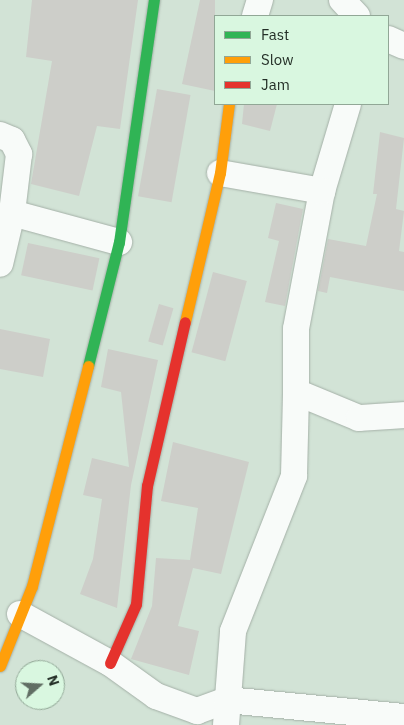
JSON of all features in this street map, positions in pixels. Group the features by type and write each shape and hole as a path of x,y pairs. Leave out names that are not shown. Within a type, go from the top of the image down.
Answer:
{"street":[{"path":"0,666 32,586 119,242 154,0"},
{"path":"255,15 260,0"},
{"path":"342,0 356,15"},
{"path":"389,39 404,46"},
{"path":"110,663 136,604 147,486 220,173 229,105"},
{"path":"227,712 233,631 294,476 296,329 322,191 348,105"},
{"path":"0,135 12,140 19,154 12,213 0,264"},
{"path":"220,173 322,191"},
{"path":"12,213 119,242"},
{"path":"296,392 359,418 404,415"},
{"path":"20,614 110,663 156,696 197,711 362,709 404,717"}],"building":[{"path":"32,0 138,0 120,129 97,126 79,196 31,184 52,61 26,57"},
{"path":"200,0 215,0 214,91 182,84"},
{"path":"157,89 190,95 172,202 138,196"},
{"path":"244,105 277,105 270,131 242,124"},
{"path":"380,132 404,138 396,209 404,211 399,251 404,252 404,291 330,277 327,293 318,291 328,239 366,246 377,194 373,194"},
{"path":"276,203 303,209 285,306 265,302 279,241 268,238"},
{"path":"28,243 99,258 93,290 21,275"},
{"path":"213,272 247,281 225,361 192,352"},
{"path":"159,304 173,308 163,346 148,341"},
{"path":"0,329 50,339 43,377 0,369"},
{"path":"108,349 158,360 131,485 117,608 80,594 93,559 102,499 83,495 92,458 129,467 121,392 101,387"},
{"path":"173,442 249,462 221,574 193,568 178,626 199,631 189,675 131,659 152,606 156,558 190,560 198,508 161,501"}],"traffic: fast":[{"path":"88,366 119,242 154,0"}],"traffic: slow":[{"path":"185,322 220,173 229,105"},
{"path":"0,666 32,586 88,366"}],"traffic: jam":[{"path":"110,663 136,604 147,486 185,322"}]}
